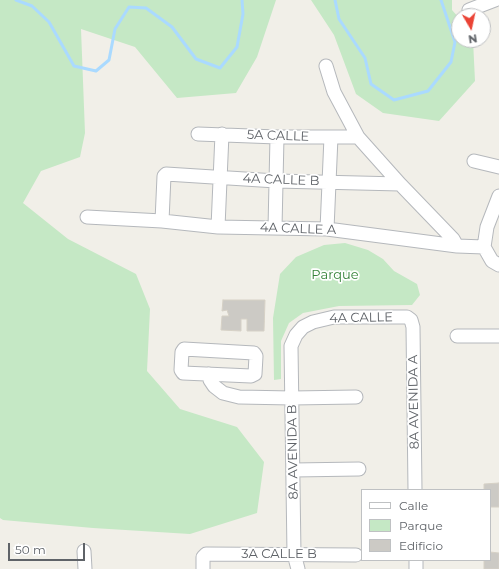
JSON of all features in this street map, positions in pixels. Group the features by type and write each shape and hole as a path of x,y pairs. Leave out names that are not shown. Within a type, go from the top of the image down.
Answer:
{"street":[{"path":"475,8 495,0"},
{"path":"326,66 334,92 358,137 400,184 453,239 457,246"},
{"name":"5A CALLE","path":"198,134 277,137 358,137"},
{"path":"218,227 222,134"},
{"path":"275,228 277,137"},
{"path":"327,229 331,137"},
{"path":"474,161 499,168"},
{"name":"4A CALLE B","path":"162,221 164,176 166,174 276,181 400,184"},
{"path":"499,196 487,227 484,247 492,261 499,265"},
{"name":"4A CALLE A","path":"88,217 162,221 218,227 327,229 457,246 484,247"},
{"name":"4A CALLE","path":"296,334 303,327 313,322 334,317 407,317"},
{"name":"8A AVENIDA A","path":"407,317 411,320 413,327 415,489"},
{"name":"8A AVENIDA B","path":"296,334 291,346 294,470 294,554 298,569"},
{"path":"457,336 499,336"},
{"path":"182,350 252,353 256,356 256,372 253,376 209,374 182,372 180,370 182,350"},
{"path":"209,374 210,380 214,386 231,396 292,398 356,397"},
{"path":"294,470 359,469"},
{"path":"84,551 85,569"},
{"name":"3A CALLE B","path":"203,563 206,554 356,555"}],"green space":[{"path":"0,0 276,0 257,57 236,93 177,98 135,47 81,29 85,133 80,157 41,171 23,203 68,239 136,274 150,309 147,371 180,409 237,427 264,462 257,513 190,534 93,528 3,520 0,518"},
{"path":"311,0 452,0 451,48 473,48 475,81 439,121 383,113 356,94 334,35"},
{"name":"Parque","path":"345,243 368,250 383,259 394,271 417,284 420,295 412,305 339,306 303,313 289,323 281,341 281,379 274,380 273,318 280,274 296,257 324,245"}],"building":[{"path":"223,300 265,300 264,331 247,331 247,319 241,319 241,331 221,330 222,316 229,316 227,310 222,311"},
{"path":"499,483 499,507 491,507 491,489 484,489 484,484"},
{"path":"491,552 499,553 499,569 484,569 484,561 491,561"}],"waterway":[{"path":"16,0 32,6 49,22 74,66 96,71 109,60 115,29 129,7 146,8 172,27 196,59 220,68 237,47 243,14 242,0"},
{"path":"335,0 339,19 365,58 371,84 394,100 428,91 451,62 455,42 441,0"}]}
